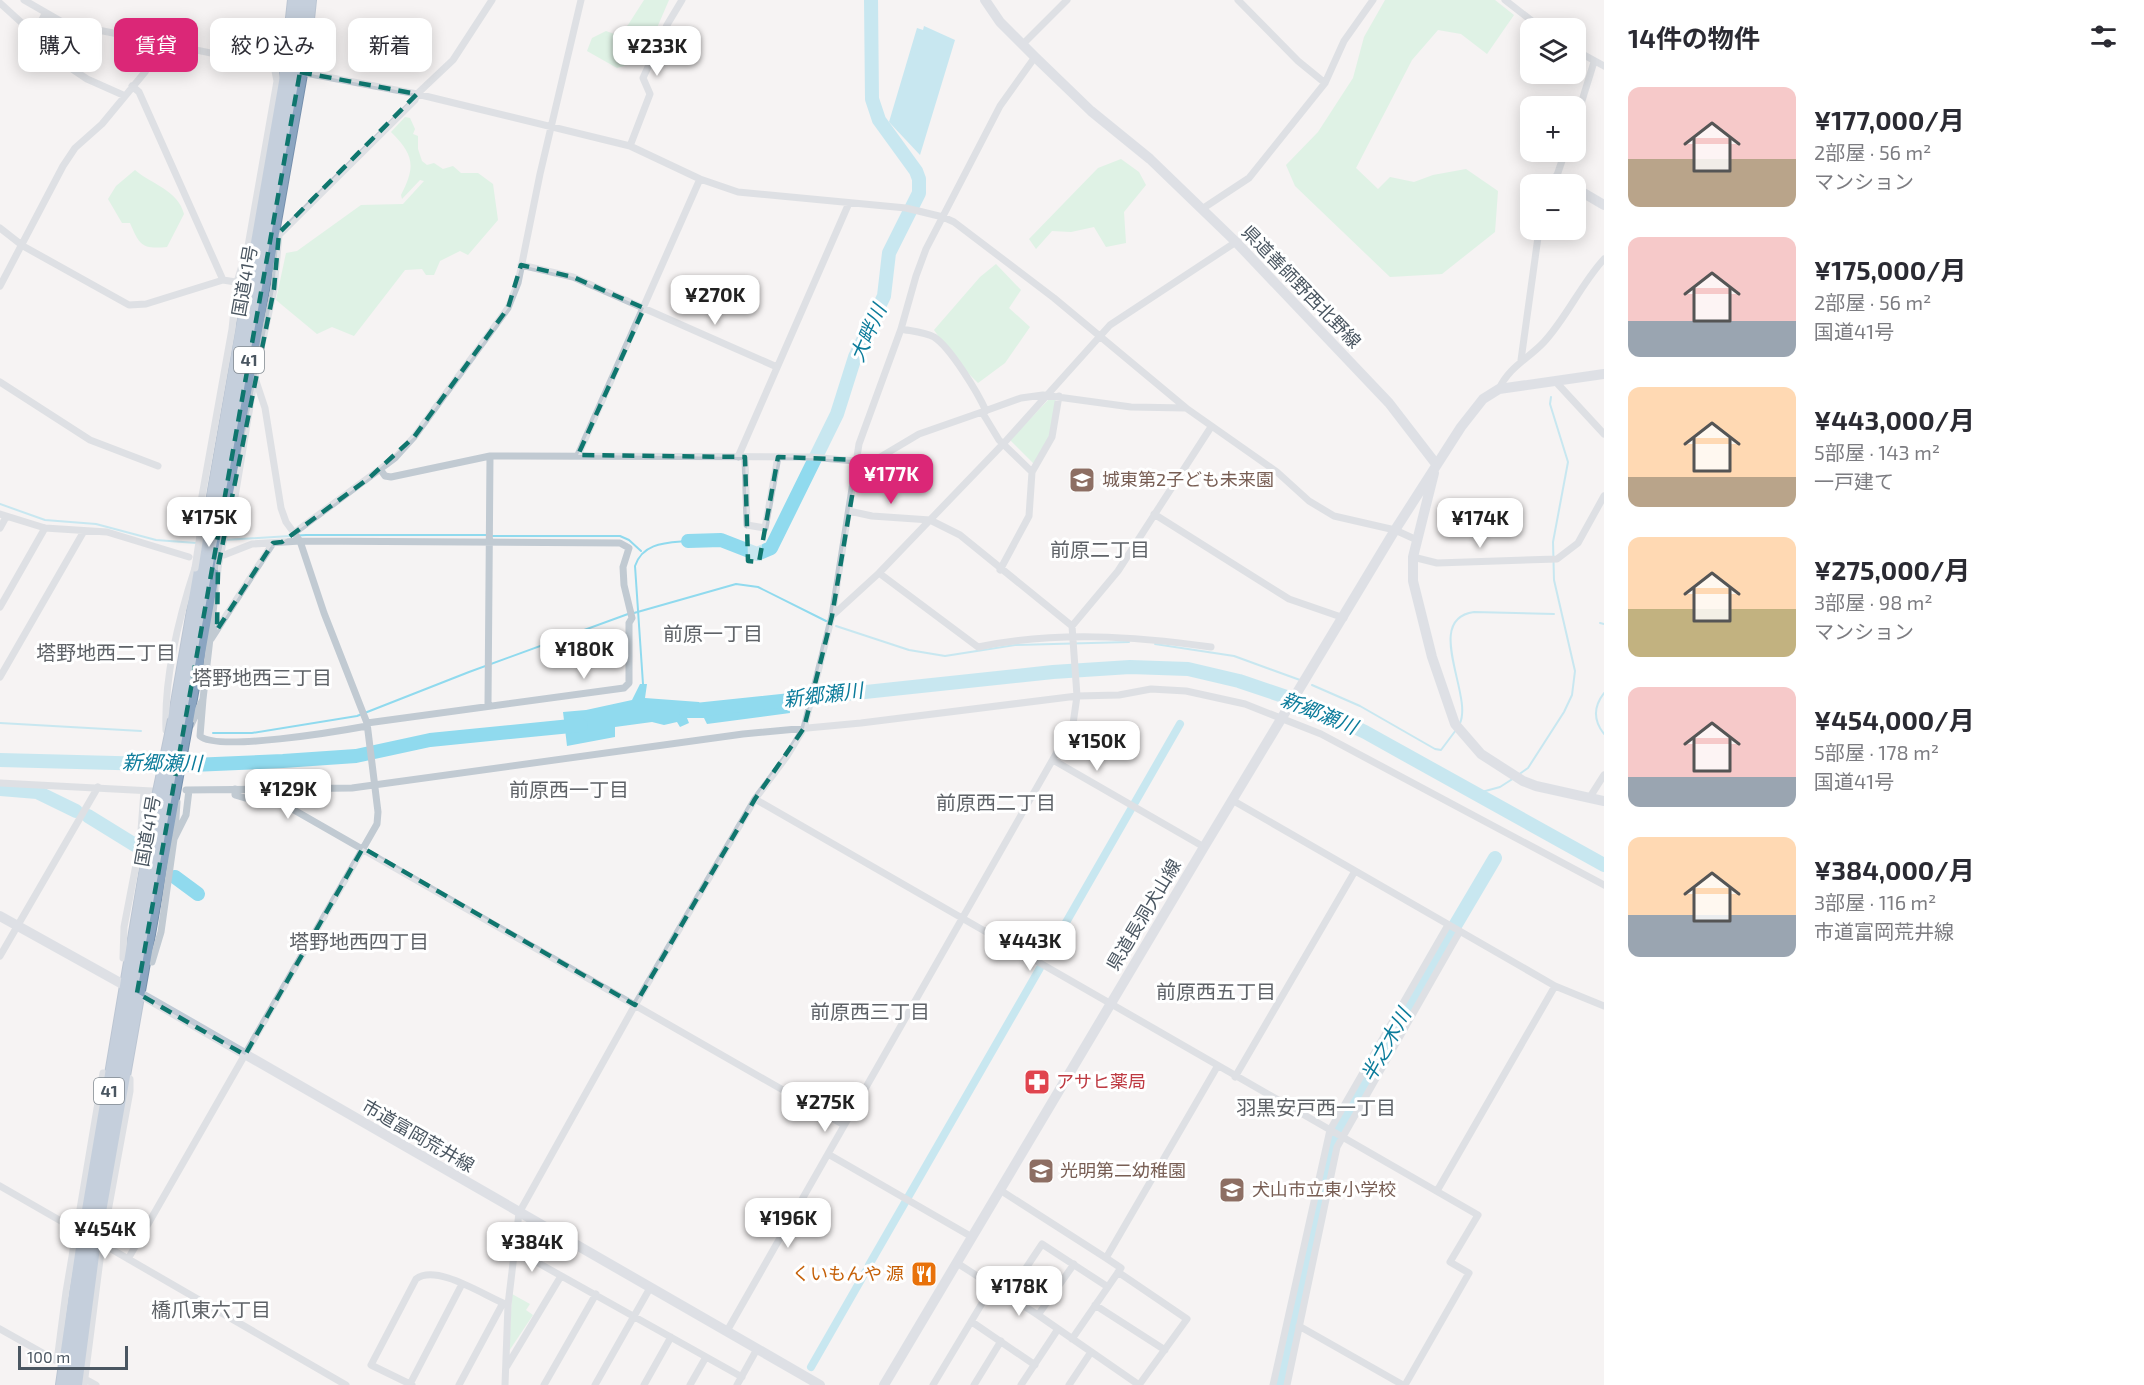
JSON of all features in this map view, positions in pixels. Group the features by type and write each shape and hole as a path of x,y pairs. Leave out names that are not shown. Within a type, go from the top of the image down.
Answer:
{"highway":[{"name":"国道41号","path":"293,18 295,0"},
{"name":"国道41号","path":"303,18 309,0"},
{"name":"国道41号","path":"63,1385 132,990 160,795 180,724 287,72"},
{"name":"国道41号","path":"82,1383 89,1237 123,1075 132,990"}],"main road":[{"name":"県道善師野西北野線","path":"985,0 999,22 1091,111 1150,159 1236,242 1389,403 1436,464"},
{"path":"1586,194 1604,205"},
{"path":"1604,374 1499,389 1473,410 1436,464 1413,557 1416,599 1457,728 1481,754 1523,781 1604,801"},
{"name":"県道長洞犬山線","path":"884,1385 1232,800 1436,464"},
{"name":"市道富岡荒井線","path":"0,916 820,1385"}],"street":[{"path":"24,0 45,14 80,27 114,33"},
{"path":"224,555 252,544 300,541 620,543 628,548 629,552 623,567 625,596 632,618 629,623 629,683 624,688 366,722 337,732 266,740 213,742 200,736 219,567 225,533 234,503 281,232 453,60 492,0"},
{"path":"294,533 381,469 414,437 508,308 521,265 581,0"},
{"path":"630,146 650,94 643,78 667,25 682,0"},
{"path":"1023,44 1067,0"},
{"path":"1238,0 1299,61 1325,83"},
{"path":"1202,209 1248,178 1325,83 1344,41 1373,0"},
{"path":"1505,0 1528,18"},
{"path":"0,3 18,19"},
{"path":"43,18 45,14"},
{"path":"505,1385 506,1304 519,1213 754,799 788,756 804,728 832,616 860,444 901,329 916,276 943,217 1000,106 1035,57"},
{"path":"1586,57 1604,66"},
{"path":"1583,96 1594,62"},
{"path":"77,72 123,95"},
{"path":"0,286 20,243 75,148 102,124 123,95 145,72"},
{"path":"203,699 180,724 166,695 181,613 195,568 201,529 200,507 232,329 237,282 248,246 277,81 284,72"},
{"path":"303,72 417,94 630,146 723,189 760,196 906,208 943,217 1004,260 1101,336 1186,408 1277,472 1326,513 1346,520 1395,530 1417,540"},
{"path":"132,86 139,92 223,280"},
{"path":"578,455 700,179"},
{"path":"778,457 765,528 747,525 742,457 777,367 849,203"},
{"path":"0,228 20,243 129,305 146,304 223,280 246,284"},
{"path":"1521,360 1538,240"},
{"path":"832,616 879,573 1049,396 1101,336 1126,312 1187,276 1236,242"},
{"path":"1499,389 1510,371 1548,337 1590,275 1604,259"},
{"path":"521,265 573,277 777,367"},
{"path":"901,329 933,336 938,341 977,392 984,412 999,440 1032,472"},
{"path":"128,1259 377,824 375,784 366,722 324,613 300,541 281,508 265,408 255,376"},
{"path":"1553,381 1604,434"},
{"path":"0,382 90,440 158,466"},
{"path":"381,469 386,476 391,477 490,456 815,457 873,461 919,434 1021,398 1059,396 1131,407 1186,408"},
{"path":"1000,570 1029,516 1032,472 1052,437 1059,396"},
{"path":"727,1331 1073,724 1077,696 1072,626 1118,571 1211,426"},
{"path":"488,705 490,456"},
{"path":"1413,557 1437,563 1557,559 1578,543 1604,496"},
{"path":"849,511 872,516 930,520 960,535 1000,570 1072,626"},
{"path":"1154,514 1289,600 1344,618"},
{"path":"0,528 3,515 45,528 107,532 189,557"},
{"path":"0,607 45,528"},
{"path":"1,674 84,531"},
{"path":"209,642 273,543"},
{"path":"879,573 978,647 1027,639 1073,636 1147,638 1211,647"},
{"path":"152,963 161,932 174,839 186,814 188,790 352,788 804,728 1077,696 1119,695 1151,689 1186,691 1226,699 1283,718 1321,734 1604,885"},
{"path":"1053,760 1204,848"},
{"path":"1590,797 1604,775"},
{"path":"0,783 98,787 160,795"},
{"path":"0,956 98,787"},
{"path":"235,789 235,795 244,798 260,796 287,806 844,1125"},
{"path":"160,795 174,839"},
{"path":"123,958 125,918 140,844 160,795"},
{"path":"140,844 160,795"},
{"path":"754,799 1478,1215 1450,1262 1469,1273 1404,1385 1299,1326"},
{"path":"1232,800 1555,986 1604,1006"},
{"path":"1235,1077 1355,871"},
{"path":"1273,1385 1331,1131 1448,925"},
{"path":"1287,1385 1341,1136 1460,931"},
{"path":"1437,1191 1555,986"},
{"path":"1107,1258 1217,1067"},
{"path":"0,1329 57,1361 66,1292 89,1237 103,1072"},
{"path":"828,1154 972,1237"},
{"path":"0,1186 346,1385"},
{"path":"1000,1190 1121,1268 1072,1339"},
{"path":"1008,1295 1042,1244 1108,1287"},
{"path":"515,1250 742,1377"},
{"path":"957,1263 1038,1314 1139,1385 1187,1319 1118,1272"},
{"path":"1038,1314 1074,1264"},
{"path":"462,1284 411,1385 371,1365 416,1280 421,1276 441,1274 506,1304"},
{"path":"506,1368 561,1276"},
{"path":"933,1385 993,1285"},
{"path":"595,1385 650,1288"},
{"path":"544,1385 596,1294"},
{"path":"459,1385 506,1304"},
{"path":"1095,1305 1165,1350"},
{"path":"972,1322 1035,1365"},
{"path":"1021,1385 1058,1329"},
{"path":"644,1385 671,1337"},
{"path":"974,1385 1001,1341"},
{"path":"737,1385 757,1349"},
{"path":"1069,1385 1091,1352"},
{"path":"690,1385 706,1357"},
{"path":"82,1383 96,1385"}],"highlighted area":[{"path":"300,72 417,94 279,233 274,289 218,567 217,630 273,543 282,542 369,478 414,437 508,308 521,265 573,277 644,308 578,455 745,457 748,561 759,562 778,457 858,460 832,616 804,728 755,799 635,1005 363,848 245,1055 137,993"}],"green space":[{"path":"644,0 669,0 647,51 637,62 617,68 587,51 592,38 606,31 617,35 628,25"},
{"path":"1385,0 1495,0 1514,15 1487,54 1461,34 1438,30 1412,60 1356,168 1378,189 1390,177 1414,182 1433,175 1466,169 1498,191 1495,232 1442,274 1390,277 1295,186 1286,165 1318,132 1353,78 1364,37"},
{"path":"405,117 410,118 415,129 413,134 418,136 418,149 422,161 427,165 434,163 443,169 453,166 461,173 478,173 493,184 498,220 468,255 460,251 440,261 434,275 426,275 422,269 405,270 354,336 332,327 317,334 276,300 286,253 297,251 361,205 403,204 424,181 420,180 402,199 401,195 409,176 410,161 404,147 391,132"},
{"path":"1121,159 1139,172 1146,185 1124,212 1126,243 1106,247 1094,227 1071,232 1052,231 1036,249 1029,239 1098,168"},
{"path":"135,170 170,193 181,206 184,214 167,247 152,247 143,244 136,237 130,223 122,223 108,199 116,186"},
{"path":"996,264 1021,290 1009,308 1030,327 1005,363 978,383 957,362 934,330 980,277"},
{"path":"1050,398 1056,398 1049,439 1034,464 1010,440"},
{"path":"512,1294 530,1304 526,1310 533,1315 509,1351"}],"water":[{"path":"924,26 955,40 920,155 889,122 917,28 923,30"},
{"path":"640,684 647,684 645,698 699,702 705,711 750,705 789,704 790,713 707,724 704,718 687,718 689,723 680,727 677,722 664,725 652,722 615,727 615,737 567,746 563,712 586,710 632,700"}],"waterway":[{"name":"大畔川","path":"688,541 721,540 757,554 771,548 837,414 855,357 884,296 889,253 919,193 919,179 916,171 879,120 872,99 871,0"},
{"path":"1518,775 1528,768 1564,712 1572,695 1575,671 1554,580 1553,542 1568,462 1550,404 1551,397"},
{"path":"0,504 45,520 96,524 156,540 196,543"},
{"path":"225,540 306,535 486,535"},
{"path":"492,536 620,536 629,540 641,551"},
{"path":"643,684 635,566 639,558 650,548 664,543 688,541"},
{"path":"634,613 736,584 758,587 826,621"},
{"path":"1460,723 1462,710 1451,643 1452,628 1459,618 1474,612 1554,614"},
{"path":"213,733 252,733 357,716 628,614"},
{"path":"1600,623 1604,624"},
{"path":"836,626 909,650 945,656 1015,645 1129,642"},
{"path":"1155,644 1234,656 1300,680"},
{"name":"新郷瀬川","path":"686,711 1053,672 1130,667 1188,669 1239,681 1304,703 1365,732 1604,865"},
{"path":"1312,685 1360,706 1435,749 1441,750 1456,730"},
{"path":"1604,693 1596,708 1596,719 1604,734"},
{"path":"0,723 141,731"},
{"path":"1049,952 1180,724"},
{"name":"新郷瀬川","path":"0,760 192,765 283,761 356,756 430,740 581,725"},
{"path":"1478,793 1500,787 1514,778"},
{"path":"0,789 37,792 76,811"},
{"path":"88,816 135,845"},
{"name":"半之木川","path":"1279,1385 1331,1146 1397,1024 1495,858"},
{"path":"175,877 198,894"},
{"path":"869,1265 1040,968"},
{"path":"811,1367 866,1271"}],"place":[{"name":"城東第2子ども未来園","path":"1082,480"},
{"name":"アサヒ薬局","path":"1037,1082"},
{"name":"光明第二幼稚園","path":"1041,1171"},
{"name":"犬山市立東小学校","path":"1232,1190"},
{"name":"くいもんや 源","path":"924,1274"}],"district":[{"name":"前原二丁目","path":"1100,550"},
{"name":"前原一丁目","path":"713,634"},
{"name":"塔野地西二丁目","path":"106,653"},
{"name":"塔野地西三丁目","path":"262,678"},
{"name":"前原西一丁目","path":"569,790"},
{"name":"前原西二丁目","path":"996,803"},
{"name":"塔野地西四丁目","path":"359,942"},
{"name":"前原西五丁目","path":"1216,992"},
{"name":"前原西三丁目","path":"870,1012"},
{"name":"羽黒安戸西一丁目","path":"1316,1108"},
{"name":"橋爪東六丁目","path":"211,1310"}]}
